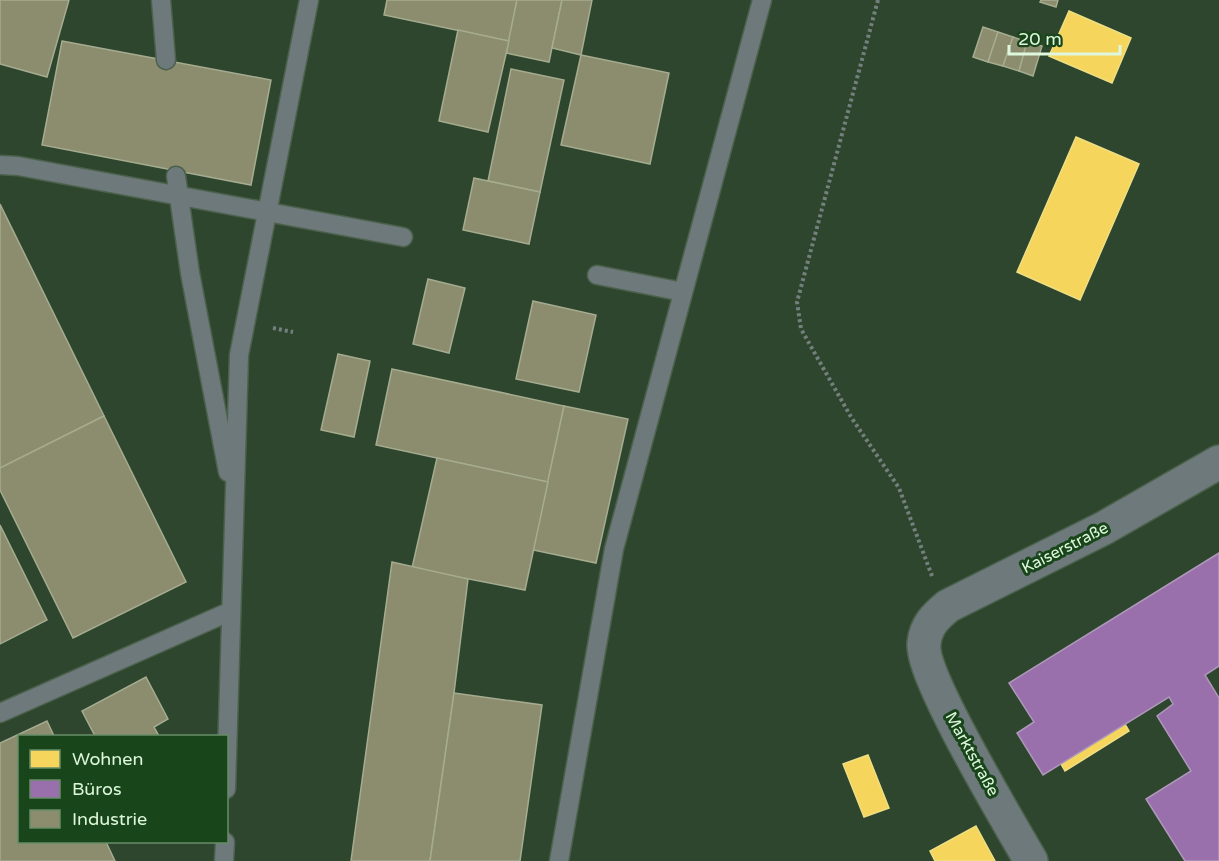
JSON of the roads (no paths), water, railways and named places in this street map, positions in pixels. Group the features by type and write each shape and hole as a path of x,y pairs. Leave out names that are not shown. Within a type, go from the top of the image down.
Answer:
{"street":[{"name":"Kaiserstraße","path":"924,643 930,621 948,606 1104,528 1219,462"},
{"name":"Marktstraße","path":"924,643 926,662 944,702 1031,861"}],"lane":[{"path":"161,0 166,60"},
{"path":"228,735 238,355 309,0"},
{"path":"560,861 614,549 762,0"},
{"path":"0,165 18,166 403,237"},
{"path":"176,176 190,273 235,507"},
{"path":"597,275 683,292"},
{"path":"0,713 231,611"},
{"path":"224,861 225,843"}]}
